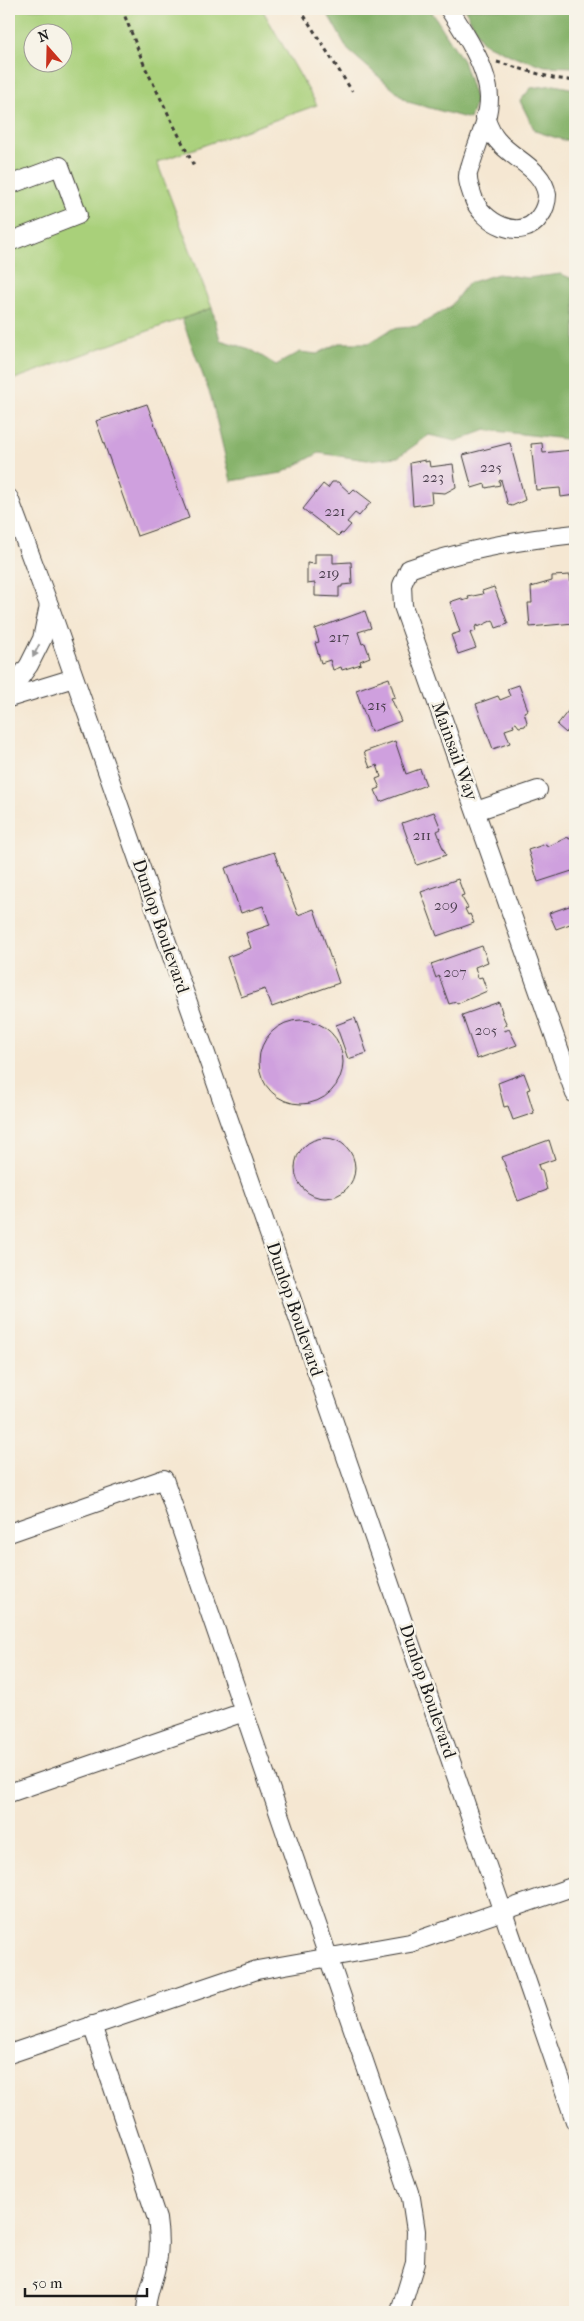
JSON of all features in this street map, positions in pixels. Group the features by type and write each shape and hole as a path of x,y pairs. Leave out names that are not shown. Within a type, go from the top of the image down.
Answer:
{"street":[{"path":"450,9 474,50 489,98 468,178 474,199 486,216 500,226 514,230 526,229 534,225 543,212 547,197 543,183 533,171 497,141 485,117"},
{"path":"9,185 60,166 78,216 9,242"},
{"name":"Dunlop Boulevard","path":"9,498 49,605 575,2121"},
{"name":"Mainsail Way","path":"575,534 508,544 433,560 409,568 402,585 402,606 476,810 575,1094"},
{"path":"9,694 29,665 42,639 49,605"},
{"path":"9,698 74,678"},
{"path":"476,810 538,790"},
{"path":"9,1533 164,1479 411,2198 416,2231 415,2263 400,2312"},
{"path":"9,1793 244,1712"},
{"path":"9,2054 257,1970 410,1943 575,1886"},
{"path":"92,2025 157,2219 159,2248 157,2264 146,2299 146,2312"}],"path":[{"path":"122,9 144,67 194,166"},
{"path":"300,9 352,91"},
{"path":"474,50 500,64 553,78 575,81"}],"green space":[{"path":"9,9 262,9 317,105 157,162 212,308 9,381"},
{"path":"325,9 430,9 463,61 476,101 470,119 408,102 348,50"},
{"path":"465,9 575,9 575,67 545,66 510,55 482,42"},
{"path":"554,85 575,89 575,140 563,140 535,131 520,101 531,88"},
{"path":"498,274 528,278 561,274 575,280 575,440 486,430 456,441 429,435 398,457 367,460 319,453 282,473 231,481 211,397 182,319 212,308 220,340 250,349 276,365 300,352 317,354 339,343 369,343 392,329 418,326 450,307 468,283"}],"building":[{"path":"147,404 189,518 137,536 96,421"},
{"path":"510,443 525,500 512,506 508,505 501,480 499,481 500,485 486,488 485,484 472,488 463,455"},
{"path":"542,443 543,453 572,450 575,495 561,497 560,488 536,490 531,444"},
{"path":"425,460 425,462 429,461 430,467 453,464 456,487 445,493 431,492 432,503 413,506 410,463"},
{"path":"332,482 338,482 350,493 354,489 371,502 359,516 355,513 347,522 351,525 343,534 341,533 338,536 303,509 323,484 328,488"},
{"path":"315,554 333,554 333,563 351,562 352,584 339,587 339,597 315,596 315,583 307,584 307,563 315,564"},
{"path":"570,575 574,623 530,627 528,603 532,603 531,587 552,581 552,576"},
{"path":"494,587 508,624 496,628 493,620 478,627 478,625 475,627 476,631 470,633 476,648 458,654 451,635 460,632 450,602 462,598 462,601 469,599 468,597 483,594 482,591"},
{"path":"365,611 371,628 358,632 362,644 365,643 370,657 360,661 361,664 342,670 341,667 333,670 330,660 321,663 315,643 319,642 315,629"},
{"path":"389,678 395,697 391,698 401,721 371,732 356,690"},
{"path":"519,685 528,710 524,712 527,722 525,726 519,727 516,723 513,724 514,727 505,730 510,743 493,749 476,704 498,696 500,700 510,696 507,689"},
{"path":"575,702 575,739 568,730 566,733 557,725"},
{"path":"395,741 406,774 420,769 426,785 380,802 375,790 380,788 376,779 381,777 377,765 370,768 364,752"},
{"path":"434,812 441,829 437,831 439,839 446,855 417,865 402,823"},
{"path":"568,837 569,839 575,837 575,870 538,882 528,850 546,844 547,847"},
{"path":"274,852 298,915 314,909 339,983 272,1007 265,989 241,997 227,957 251,948 246,933 270,925 263,906 241,913 225,868"},
{"path":"458,879 464,895 461,896 468,908 465,909 468,915 470,914 474,923 437,936 421,892"},
{"path":"575,904 575,928 572,929 570,924 556,929 549,913"},
{"path":"482,946 488,962 475,967 478,978 482,977 487,991 457,1004 456,1002 449,1004 439,976 436,978 431,964"},
{"path":"499,1002 507,1025 504,1026 505,1031 509,1029 517,1045 477,1059 462,1015"},
{"path":"355,1018 367,1053 348,1059 336,1025"},
{"path":"301,1020 317,1023 336,1039 340,1046 343,1062 340,1078 324,1097 317,1101 301,1104 285,1101 266,1085 262,1078 259,1062 262,1046 278,1027 285,1023"},
{"path":"524,1073 530,1089 527,1090 534,1113 513,1120 508,1106 504,1107 498,1083"},
{"path":"325,1138 342,1143 350,1151 355,1168 350,1185 342,1193 325,1198 308,1193 300,1185 295,1168 300,1151 308,1143"},
{"path":"549,1140 555,1159 538,1165 540,1170 542,1170 547,1190 518,1201 502,1157"}]}
